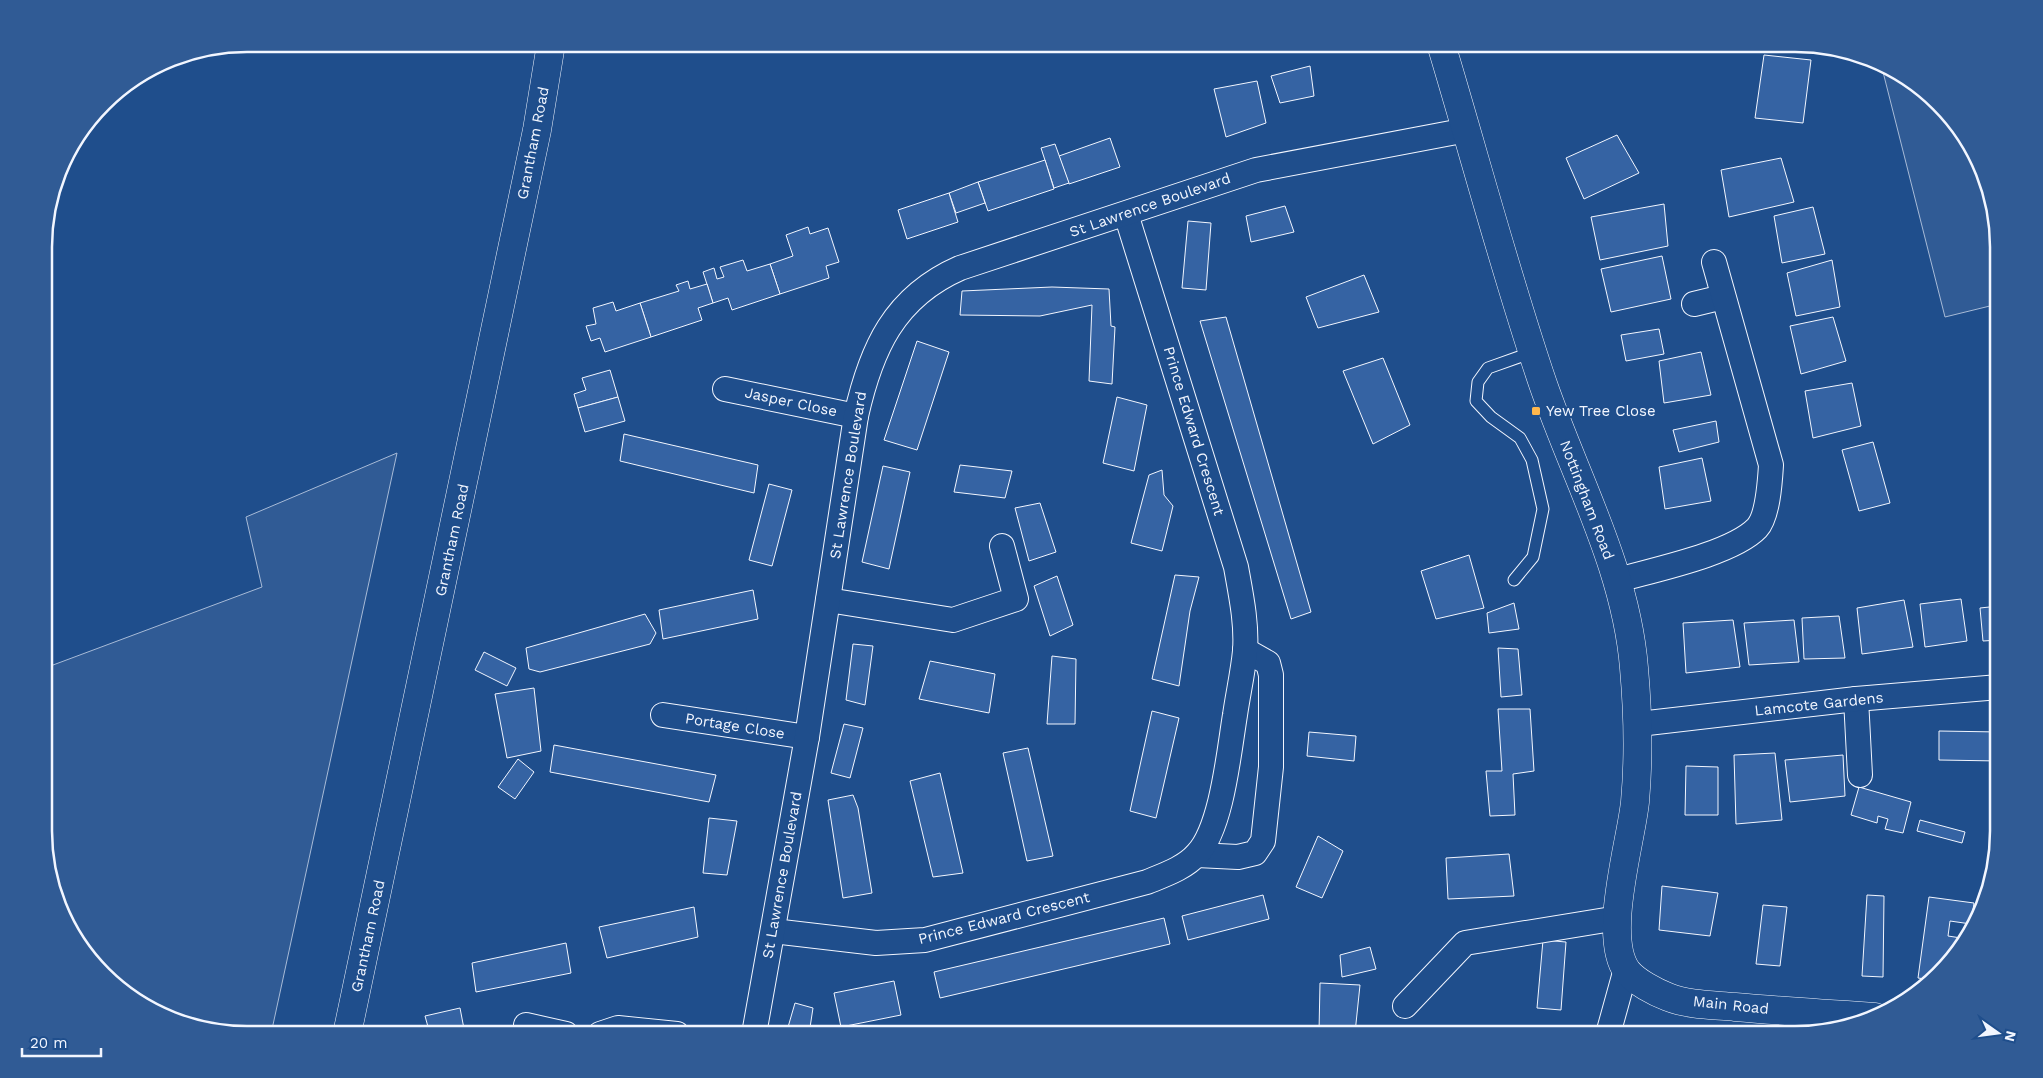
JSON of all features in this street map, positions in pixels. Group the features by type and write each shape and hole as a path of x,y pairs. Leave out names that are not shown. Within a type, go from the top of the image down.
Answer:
{"main road":[{"name":"Grantham Road","path":"349,1026 537,130 550,52"},
{"name":"Nottingham Road","path":"1443,52 1496,236 1533,352 1618,580 1629,620 1639,724 1635,804 1623,864 1618,918 1620,954 1626,969"},
{"name":"Main Road","path":"1626,969 1636,979 1670,998 1717,1005 1856,1016"}],"street":[{"name":"St Lawrence Boulevard","path":"755,1026 806,737 856,416 864,379 895,316 915,295 940,277 960,268 1256,170 1467,130"},
{"name":"Prince Edward Crescent","path":"773,931 876,943 925,940 1148,882 1170,873 1197,855 1216,819 1245,650 1244,612 1236,568 1126,214"},
{"path":"1618,580 1701,556 1728,546 1758,527 1769,497 1771,465 1714,262"},
{"path":"1694,304 1723,297"},
{"name":"Jasper Close","path":"725,389 856,416"},
{"path":"828,600 953,620 1016,599 1002,546"},
{"path":"1197,855 1238,857 1255,853 1263,841 1270,766 1271,675 1268,663 1245,650"},
{"name":"Lamcote Gardens","path":"1639,724 1856,699 1990,688"},
{"path":"1856,699 1860,775"},
{"name":"Portage Close","path":"663,715 806,737"},
{"path":"1405,1006 1465,943 1618,918"},
{"path":"1610,1026 1626,969"}],"lane":[{"path":"1514,580 1533,557 1543,509 1532,460 1520,438 1492,417 1476,401 1478,382 1488,368 1533,352"}],"shaded area":[{"path":"1883,74 1904,85 1934,109 1958,139 1976,173 1984,197 1990,234 1990,306 1945,317"},
{"path":"397,453 273,1026 222,1024 197,1019 173,1011 139,993 109,969 85,939 67,905 56,869 52,831 52,665 262,587 246,517"}],"building":[{"path":"1764,55 1811,60 1803,123 1755,118"},
{"path":"1310,66 1314,96 1280,103 1271,76"},
{"path":"1257,81 1266,123 1226,137 1214,89"},
{"path":"1617,135 1639,173 1584,199 1566,158"},
{"path":"1110,138 1120,167 1069,184 1059,156"},
{"path":"1055,144 1069,183 1054,188 1041,148"},
{"path":"1781,158 1794,202 1729,217 1721,170"},
{"path":"1045,160 1054,189 988,211 978,182"},
{"path":"978,182 985,203 956,213 949,193"},
{"path":"949,193 958,222 907,239 898,210"},
{"path":"1664,204 1668,246 1600,260 1591,217"},
{"path":"1285,206 1294,232 1251,242 1246,216"},
{"path":"1813,207 1825,254 1782,263 1774,216"},
{"path":"1188,221 1211,223 1206,290 1182,288"},
{"path":"808,227 810,234 828,228 839,262 826,266 829,278 780,294 770,264 793,256 786,235"},
{"path":"1662,256 1671,299 1611,312 1601,269"},
{"path":"743,260 747,271 770,264 780,294 732,310 728,298 713,303 703,272 714,268 717,279 724,277 720,267"},
{"path":"1832,260 1840,307 1796,316 1787,273"},
{"path":"1364,275 1379,312 1318,328 1306,297"},
{"path":"688,281 690,289 707,284 713,303 698,308 702,320 651,337 640,303 679,291 676,285"},
{"path":"1052,287 1109,289 1111,326 1115,327 1112,384 1089,381 1092,305 1040,316 960,315 962,291"},
{"path":"613,302 616,311 640,303 651,337 605,352 600,338 591,341 586,326 596,324 593,308"},
{"path":"1226,317 1311,612 1291,619 1200,321"},
{"path":"1833,317 1846,361 1801,374 1790,326"},
{"path":"1659,329 1664,354 1626,361 1621,335"},
{"path":"917,341 949,352 917,450 884,440"},
{"path":"1701,352 1711,395 1664,403 1659,361"},
{"path":"1383,358 1410,425 1373,444 1343,371"},
{"path":"610,370 618,397 578,408 574,394 586,390 582,378"},
{"path":"1852,383 1861,426 1813,438 1805,391"},
{"path":"618,397 625,421 585,432 578,408"},
{"path":"1117,397 1147,405 1134,471 1103,463"},
{"path":"1716,421 1719,442 1679,452 1673,430"},
{"path":"624,434 758,465 754,493 620,461"},
{"path":"1873,442 1890,503 1859,511 1842,450"},
{"path":"1702,458 1711,501 1665,509 1659,467"},
{"path":"960,465 1012,471 1005,498 954,492"},
{"path":"883,466 910,472 889,569 862,562"},
{"path":"1162,470 1164,495 1173,506 1162,551 1131,543 1149,475"},
{"path":"769,484 792,490 772,566 749,560"},
{"path":"1040,503 1056,552 1029,561 1015,508"},
{"path":"1469,555 1484,608 1436,619 1421,571"},
{"path":"1175,575 1199,577 1190,611 1179,686 1152,679"},
{"path":"1057,576 1073,625 1050,636 1034,586"},
{"path":"753,590 758,619 663,639 659,610"},
{"path":"1961,599 1967,641 1925,647 1920,604"},
{"path":"1904,600 1913,647 1862,654 1857,608"},
{"path":"1514,603 1519,629 1489,633 1487,613"},
{"path":"1990,607 1990,641 1983,641 1980,608"},
{"path":"645,614 656,633 650,644 540,672 529,669 526,648"},
{"path":"1839,616 1845,658 1804,659 1802,618"},
{"path":"1733,620 1740,667 1686,673 1683,623"},
{"path":"1794,620 1799,662 1749,665 1744,623"},
{"path":"853,644 873,646 865,705 846,700"},
{"path":"1498,648 1518,649 1522,695 1501,697"},
{"path":"484,652 516,668 507,686 475,670"},
{"path":"1052,656 1076,659 1075,724 1047,724"},
{"path":"930,661 995,674 989,713 919,699"},
{"path":"534,688 541,751 507,758 495,694"},
{"path":"1498,709 1530,709 1534,771 1513,774 1515,815 1490,816 1486,771 1502,771"},
{"path":"1152,711 1179,718 1156,818 1130,811"},
{"path":"844,724 863,728 850,778 831,773"},
{"path":"1939,731 1990,732 1990,761 1939,760"},
{"path":"1309,732 1356,736 1354,761 1307,756"},
{"path":"554,745 716,775 709,802 550,772"},
{"path":"1028,748 1053,856 1027,861 1003,753"},
{"path":"1775,753 1782,820 1736,824 1734,755"},
{"path":"1843,755 1845,796 1790,802 1785,760"},
{"path":"518,759 534,772 515,799 498,787"},
{"path":"1686,766 1718,767 1718,815 1685,815"},
{"path":"940,773 963,873 933,877 910,781"},
{"path":"1859,787 1911,802 1903,833 1885,829 1888,819 1878,816 1877,823 1851,815"},
{"path":"853,795 858,808 872,893 843,898 828,800"},
{"path":"709,818 737,821 727,875 703,873"},
{"path":"1920,820 1965,832 1962,843 1917,831"},
{"path":"1318,836 1343,851 1322,898 1296,887"},
{"path":"1509,854 1514,896 1448,899 1446,858"},
{"path":"1662,886 1718,893 1710,936 1659,930"},
{"path":"1263,895 1269,919 1188,940 1182,916"},
{"path":"1867,895 1884,896 1883,977 1862,976"},
{"path":"1929,897 1974,903 1973,911 1967,923 1950,921 1948,936 1959,938 1958,939 1934,969 1922,979 1918,978"},
{"path":"1763,905 1787,907 1780,966 1756,964"},
{"path":"694,907 698,937 607,958 599,927"},
{"path":"1164,918 1170,944 940,998 934,972"},
{"path":"1543,940 1566,942 1561,1010 1537,1008"},
{"path":"566,943 571,973 476,992 472,963"},
{"path":"1370,947 1376,969 1342,977 1340,955"},
{"path":"894,981 901,1015 841,1026 834,993"},
{"path":"1320,983 1360,985 1356,1026 1319,1026"},
{"path":"795,1003 813,1008 810,1026 788,1026"},
{"path":"460,1008 463,1026 428,1026 425,1016"}],"place":[{"name":"Yew Tree Close","path":"1536,411"}]}
